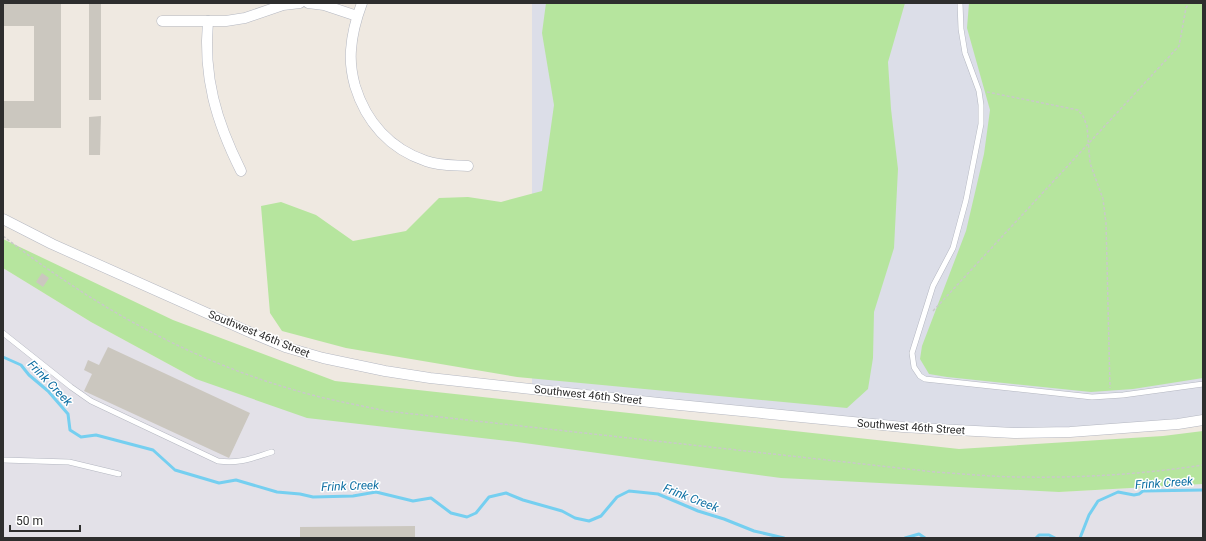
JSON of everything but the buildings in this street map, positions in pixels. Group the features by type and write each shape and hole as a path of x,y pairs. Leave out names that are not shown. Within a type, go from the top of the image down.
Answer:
{"street":[{"path":"162,21 226,21 245,18 283,5 300,3"},
{"path":"308,3 324,5 357,16"},
{"path":"362,3 353,29 350,52 352,75 362,105 373,124 380,133 406,153 436,164 468,166"},
{"path":"208,21 208,72 212,97 228,146 241,171"},
{"name":"Southwest 46th Street","path":"3,219 52,244 285,347 322,358 385,371 651,402 903,427 1014,433 1070,432 1178,424 1203,420"}],"lane":[{"path":"960,3 961,29 965,53 980,91 981,124 966,200 953,248 933,286 912,353 914,368 925,379 1092,397 1203,384"},
{"path":"3,333 91,401 218,461 232,463 272,452"},
{"path":"3,460 69,462 119,474"}],"path":[{"path":"932,312 1179,46 1186,8 1189,3"},
{"path":"980,91 1078,110 1083,116 1087,126 1090,163 1102,199 1106,223 1110,396"},
{"path":"3,236 66,283 138,326 176,345 216,363 258,379 301,392 366,407 402,413 967,475 1053,477 1134,473 1203,465"}],"shaded area":[{"path":"532,3 1203,3 1203,420 1014,433 532,389"},
{"path":"3,268 91,322 196,379 1059,492 1203,484 1203,538 3,538"}],"green space":[{"path":"546,3 905,3 888,62 891,109 898,169 894,248 874,312 873,358 868,389 847,408 517,377 346,348 282,331 270,313 261,206 281,202 316,215 353,241 406,231 439,198 468,197 501,202 542,191 554,105 542,33"},
{"path":"969,3 1203,3 1203,378 1133,389 1091,392 929,374 920,359 922,346 966,231 984,154 990,110 967,28"},
{"path":"3,239 173,320 335,381 959,449 1163,436 1203,431 1203,484 1059,492 781,478 517,442 307,418 196,379 91,322 3,268"}],"waterway":[{"name":"Frink Creek","path":"3,357 21,365 29,375 48,391 68,414 70,430 81,437 96,435 153,450 175,470 219,483 236,480 277,492 313,497 353,496 376,492 413,501 431,498 451,513 467,517 476,513 489,497 506,493 523,500 562,511 575,518 589,521 601,516 617,497 629,491 658,494 698,511 724,519 754,531 784,538"},
{"name":"Frink Creek","path":"1080,538 1089,515 1098,501 1118,492 1134,495 1143,491 1203,490"},
{"name":"Frink Creek","path":"905,538 919,534 925,538"},
{"name":"Frink Creek","path":"1036,538 1039,535 1049,535 1055,538"}]}
